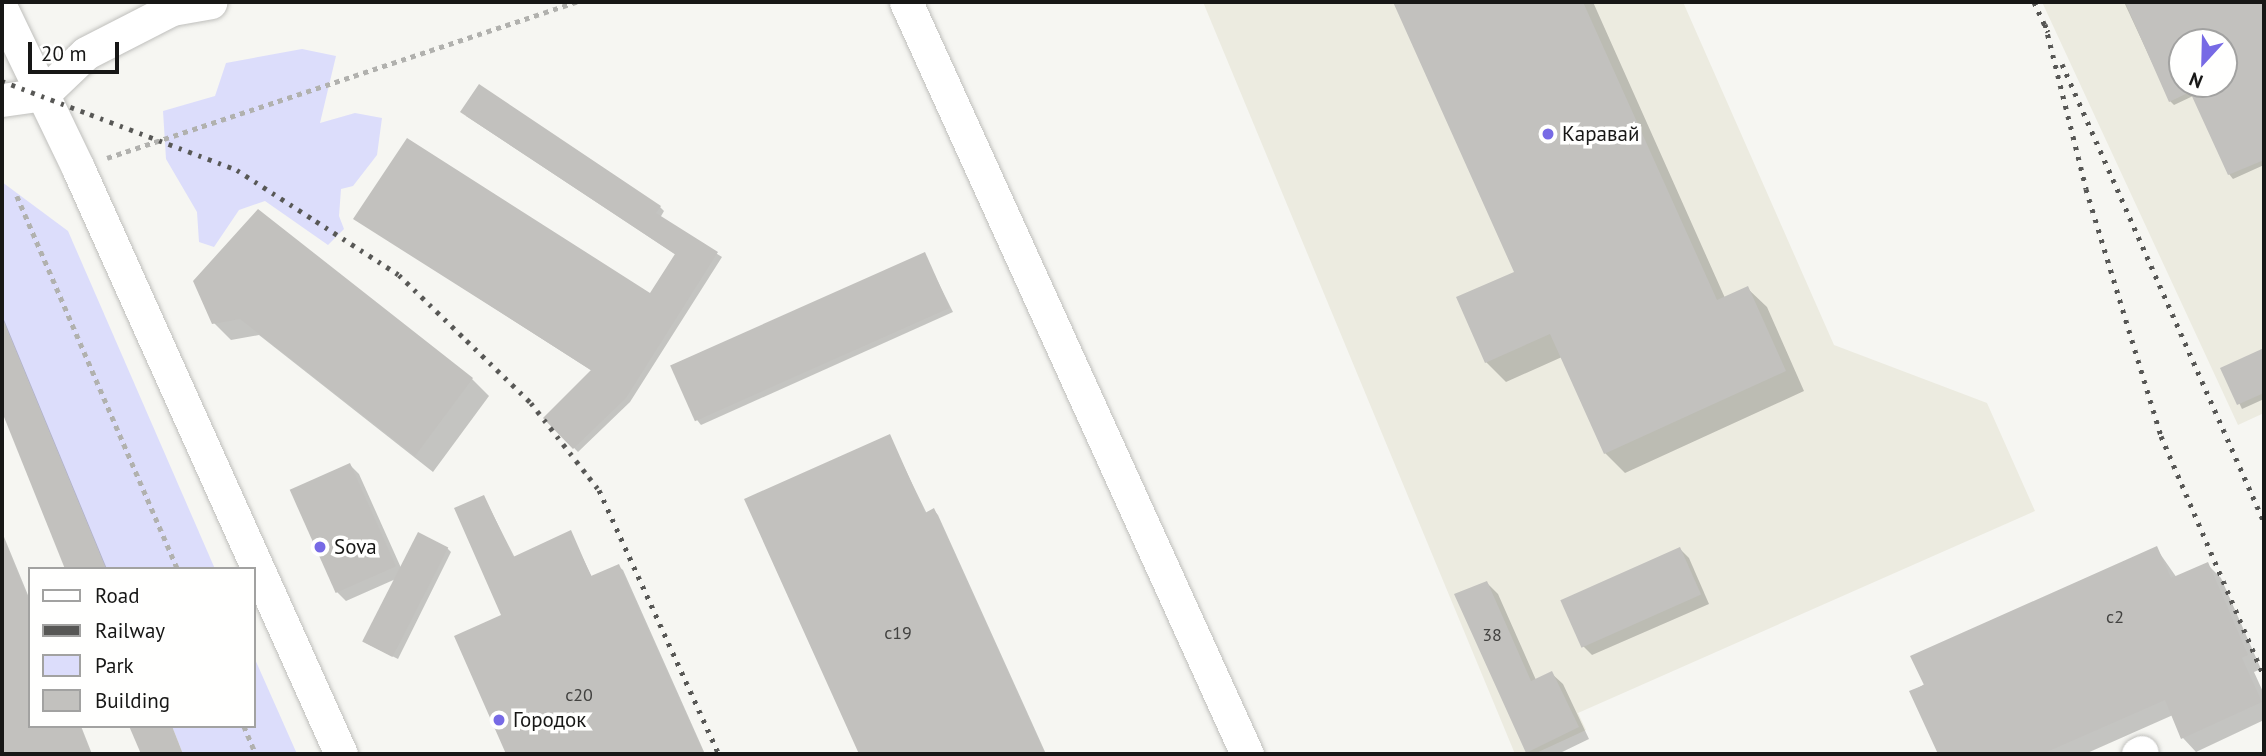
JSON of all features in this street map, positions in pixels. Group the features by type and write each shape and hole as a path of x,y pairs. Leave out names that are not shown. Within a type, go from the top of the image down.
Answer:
{"street":[{"path":"2,100 43,94 86,53 172,9 210,2"},
{"path":"906,2 1247,754"},
{"path":"2,10 78,168 341,754"}],"path":[{"path":"78,168 578,2"},
{"path":"17,196 177,567"},
{"path":"245,728 256,754"}],"shaded area":[{"name":"Каравай","path":"1203,2 1683,2 1834,345 1987,403 2035,511 1578,713 1586,730 1534,754 1515,754"},
{"path":"2042,2 2264,2 2264,413 2238,425"}],"green space":[{"path":"302,49 336,56 320,123 355,113 382,118 377,155 353,186 341,189 339,216 344,229 328,245 265,201 239,210 214,247 199,242 197,212 166,159 163,111 215,96 226,63"},
{"path":"2,182 68,231 214,567 105,567 2,317"},
{"path":"256,662 297,754 183,754 173,728 256,728"}],"building":[{"name":"Каравай","path":"1393,2 1583,2 1717,300 1748,286 1786,371 1604,454 1550,334 1485,363 1456,297 1514,272"},
{"path":"2125,2 2264,2 2264,160 2228,175 2193,98 2238,98 2238,28 2168,28 2168,98 2177,98 2169,102"},
{"path":"479,84 661,206 656,213 718,252 626,398 573,449 543,418 591,370 353,219 407,138 650,293 675,254 460,112"},
{"path":"258,209 473,378 415,456 240,319 212,324 193,281"},
{"path":"925,252 950,308 695,421 670,365"},
{"path":"2,318 105,567 64,567 2,412"},
{"path":"2264,348 2264,393 2237,405 2220,368"},
{"path":"890,434 925,513 934,508 1045,754 859,754 744,499"},
{"path":"350,463 396,566 336,593 290,490"},
{"path":"484,495 513,557 571,530 591,576 619,564 704,754 506,754 454,636 501,615 454,508"},
{"path":"418,532 448,547 392,657 362,642"},
{"path":"3,537 28,598 28,728 81,728 91,754 2,754"},
{"path":"2157,546 2171,578 2208,562 2248,655 2242,658 2262,702 2181,739 2165,700 2042,754 1938,754 1909,691 1924,685 1910,656"},
{"path":"1680,547 1701,595 1581,648 1560,600"},
{"path":"1487,581 1531,681 1552,671 1579,727 1526,753 1454,594"},
{"path":"130,728 173,728 183,754 141,754"}],"railway":[{"path":"2034,2 2048,32"},
{"path":"2045,24 2086,189 2161,436 2264,676"},
{"path":"2062,64 2264,522"},
{"path":"2,81 237,170 399,275 531,403 599,490 719,754"}],"place":[{"name":"Каравай","path":"1548,134"},
{"name":"Sova","path":"320,547"},
{"name":"Городок","path":"499,720"}]}
